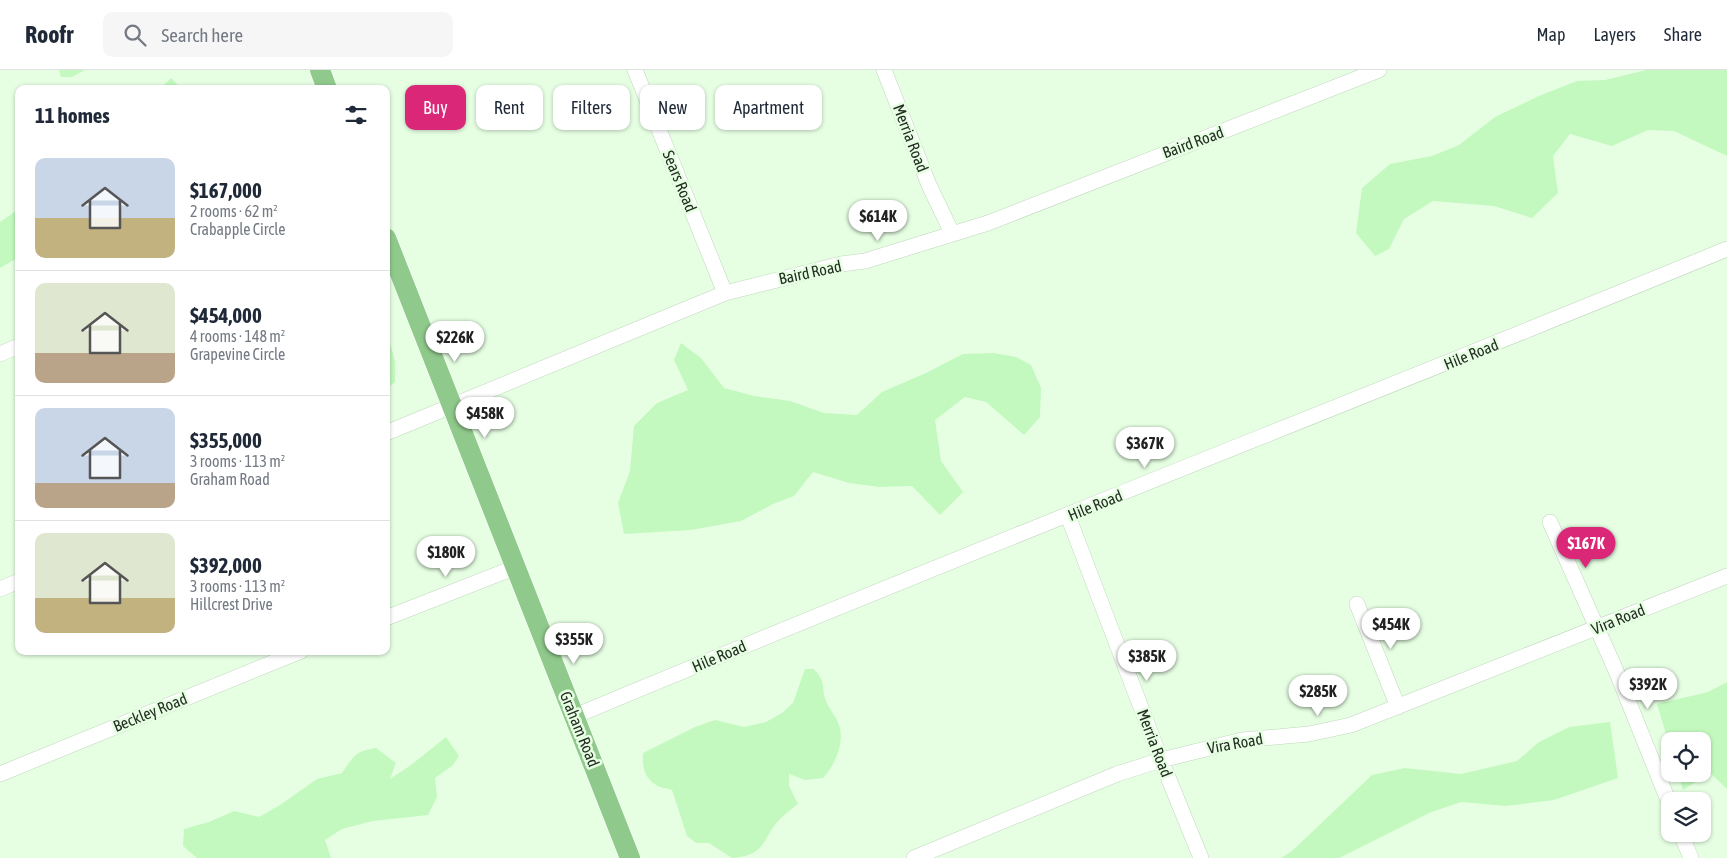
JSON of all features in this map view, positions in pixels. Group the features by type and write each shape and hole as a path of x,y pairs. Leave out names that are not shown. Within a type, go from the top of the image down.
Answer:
{"main road":[{"path":"320,70 326,85"},
{"name":"Graham Road","path":"390,248 630,858"}],"street":[{"name":"Sears Road","path":"635,70 726,293"},
{"name":"Merria Road","path":"884,70 929,185 952,233"},
{"name":"Baird Road","path":"390,431 726,293 841,264 865,261 988,223 1379,70"},
{"name":"Hile Road","path":"575,716 768,635 1068,516 1727,249"},
{"path":"0,354 15,348"},
{"name":"Merria Road","path":"1068,516 1161,760 1201,858"},
{"path":"1550,522 1617,673 1665,792"},
{"path":"390,616 516,567"},
{"name":"Vira Road","path":"914,858 1117,774 1161,760 1242,740 1330,730 1351,725 1727,576"},
{"path":"0,589 15,583"},
{"path":"1357,604 1398,707"},
{"name":"Beckley Road","path":"0,774 291,655"},
{"path":"1684,842 1691,858"}],"green space":[{"path":"59,70 85,70 72,77 61,77"},
{"path":"1646,70 1727,70 1727,156 1674,131 1648,130 1612,146 1570,134 1553,156 1558,193 1532,218 1494,206 1433,201 1404,219 1389,249 1375,256 1356,233 1362,188 1390,164 1432,156 1459,145 1495,117 1539,96 1577,81 1605,80"},
{"path":"171,78 178,85 164,85"},
{"path":"15,212 15,259 0,268 0,222"},
{"path":"390,343 395,361 395,382 390,386"},
{"path":"681,343 701,358 724,388 754,396 790,401 824,413 857,415 882,392 963,354 994,353 1016,357 1031,365 1041,388 1040,417 1024,435 986,402 965,397 935,420 941,461 963,492 940,515 912,486 880,487 849,483 813,472 794,496 773,504 741,521 691,530 624,534 618,503 630,471 634,426 657,403 688,390 674,360"},
{"path":"805,669 814,669 821,679 826,701 841,732 838,753 831,767 823,778 805,780 789,774 789,786 798,804 775,824 763,844 752,853 732,858 709,843 696,843 687,836 672,790 658,786 646,775 643,753 695,727 715,720 744,727 766,722 782,713 793,703"},
{"path":"1727,682 1727,789 1711,774 1711,732 1665,732 1657,704 1708,692"},
{"path":"1610,722 1618,778 1554,800 1506,806 1461,802 1429,813 1339,858 1281,858 1292,851 1372,775 1405,768 1461,774 1517,761 1539,742 1569,727"},
{"path":"446,737 459,756 453,765 435,778 437,797 428,815 373,821 342,829 325,840 331,858 197,858 183,846 184,829 209,822 234,811 259,817 317,779 342,773 352,759 363,751 376,748 396,763 390,779"},
{"path":"1680,782 1696,782 1683,790"}]}
